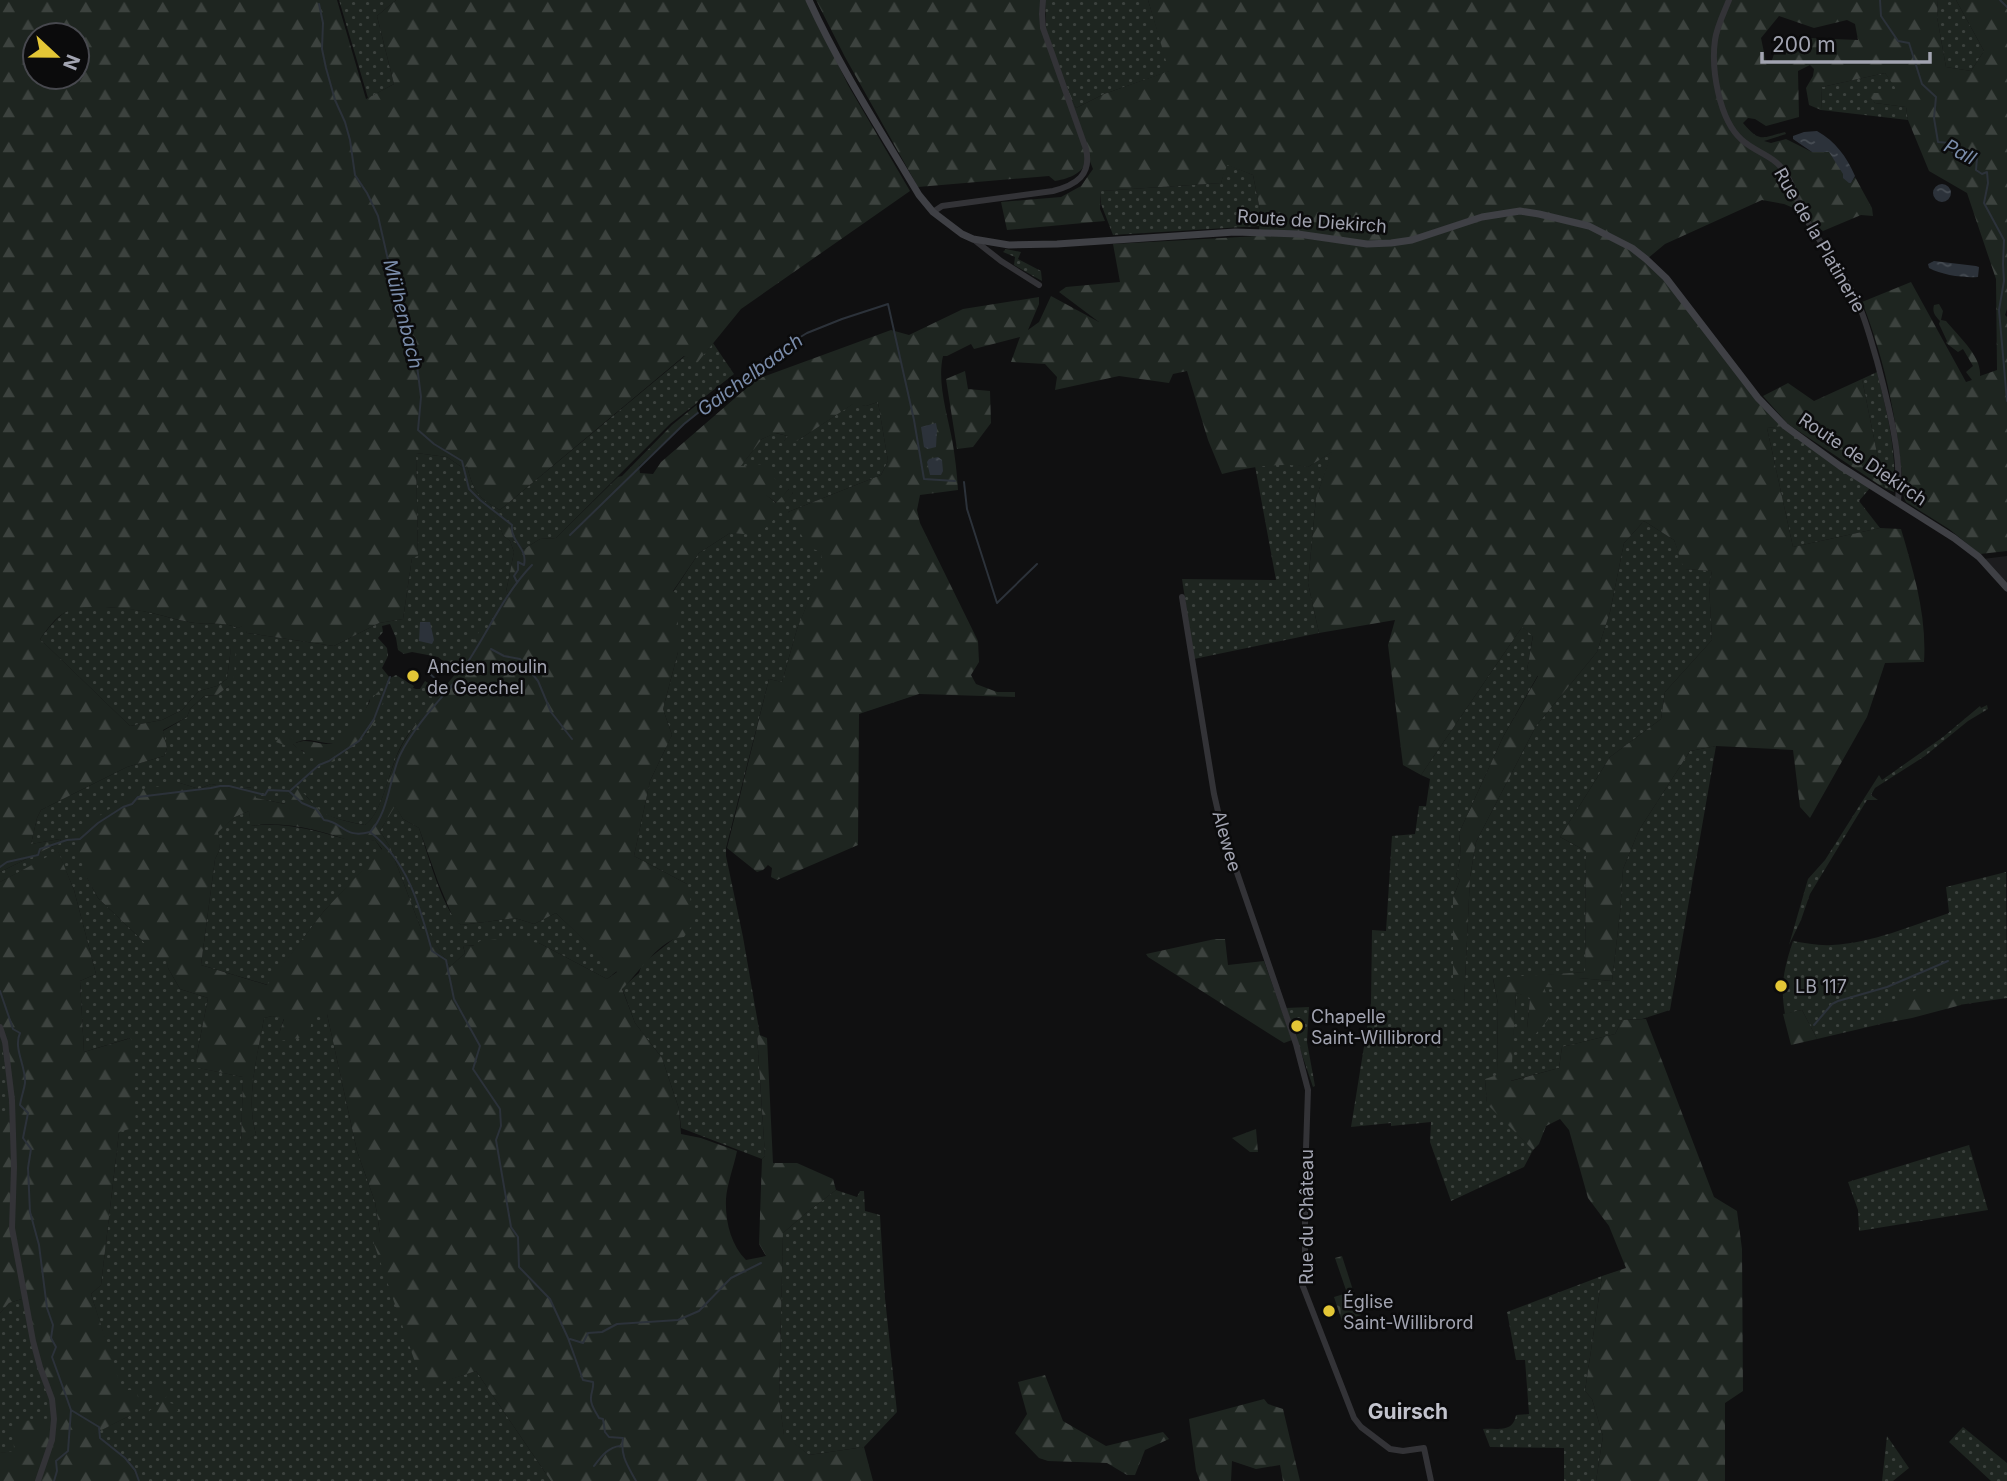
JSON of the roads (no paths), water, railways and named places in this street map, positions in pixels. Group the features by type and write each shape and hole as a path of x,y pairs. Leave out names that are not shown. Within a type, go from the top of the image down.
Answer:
{"main road":[{"name":"Route de Diekirch","path":"809,0 858,93 919,195 946,223 988,250 997,244 1038,245 1235,232 1298,234 1367,244 1391,243 1412,240 1482,217 1520,211 1589,226 1632,248 1666,278 1751,389 1785,426 1840,466 1954,538 1979,557 2007,588"}],"street":[{"path":"933,212 942,206 1053,191 1068,187 1082,176 1088,158 1043,28 1043,0"},
{"name":"Rue de la Platinerie","path":"1729,0 1717,30 1714,47 1717,88 1723,107 1739,138 1777,162 1784,171 1807,221 1858,303 1895,435 1898,502"},
{"path":"988,250 1040,285"},
{"name":"Alewee","path":"1182,597 1222,829 1296,1044 1304,1077"},
{"path":"0,1027 5,1042 12,1100 12,1228 33,1342 52,1399 54,1419 52,1440 38,1481"},
{"name":"Rue du Château","path":"1304,1077 1308,1097 1305,1268 1302,1284 1354,1418 1390,1449 1404,1451 1424,1448 1431,1481"}],"water":[{"path":"1817,131 1830,140 1844,156 1855,176 1851,183 1843,178 1829,152 1812,152 1793,139 1793,136 1804,132"},
{"path":"1942,184 1948,187 1951,193 1948,199 1942,202 1936,199 1933,193 1936,187"},
{"path":"1934,261 1979,267 1978,277 1953,276 1929,268 1928,264"},
{"path":"936,423 936,447 928,449 924,447 921,427"},
{"path":"938,457 942,460 943,471 941,475 930,475 927,462"},
{"path":"420,622 430,622 434,640 432,644 419,641"}],"waterway":[{"name":"Pall","path":"1880,0 1881,16 1898,41 1909,43 1922,84 1936,97 1934,118 1938,142 1957,147 1952,152 1965,158 1977,158 1976,170 1982,174 1987,172 1984,203 2004,240 2004,281 1999,310 2007,401"},
{"path":"2000,0 2007,7"},
{"name":"Mülhenbach","path":"319,4 323,23 322,49 335,100 350,140 355,175 378,216 391,273 416,358 421,397 418,430 434,444 462,461 469,489 512,525 512,531 525,559 524,565 518,562 518,570 514,576 517,582"},
{"name":"Gaichelbaach","path":"570,535 684,424 769,356 807,333 888,304 924,479 955,481"},
{"name":"Gaichelbaach","path":"964,482 967,509 997,603 1037,564"},
{"name":"Gaichelbaach","path":"461,672 503,603 532,565"},
{"path":"491,649 504,656 520,659 538,681 551,712 572,739"},
{"path":"434,664 430,674 438,681"},
{"path":"291,790 319,765 359,741 374,719 390,677"},
{"name":"Gaichelbaach","path":"0,867 7,862 38,855 40,849 67,840 80,839 98,823 132,804 138,797 220,786 265,795 268,790 289,791 302,803 316,809 324,820 331,821 349,832 370,832 381,815 396,764 405,745 456,681"},
{"path":"440,683 444,686"},
{"path":"370,832 394,857 411,886 432,951 446,960 454,999 480,1046 473,1069 500,1109 501,1126 496,1140 511,1227 518,1237 519,1267 550,1299 583,1380 593,1382 591,1401 599,1418 603,1419 605,1432 609,1437 623,1438 624,1456 636,1481"},
{"path":"1814,1025 1832,1004 1838,1001 1887,987 1948,961"},
{"path":"0,991 13,1029 20,1033 18,1045 25,1083 20,1105 28,1113 23,1138 31,1149 28,1168 30,1212 39,1245 47,1308 53,1325 51,1338 56,1347 52,1357 71,1410 68,1451 56,1461 54,1481"},
{"path":"570,1339 583,1343 588,1333 602,1332 617,1324 678,1320 699,1311 731,1278 761,1263"},
{"path":"71,1410 99,1427 100,1438 125,1458 135,1470 139,1481"},
{"path":"594,1466 608,1450 620,1446"}],"place":[{"name":"Ancien moulin de Geechel","path":"413,676"},
{"name":"LB 117","path":"1781,986"},
{"name":"Chapelle Saint-Willibrord","path":"1297,1026"},
{"name":"Église Saint-Willibrord","path":"1329,1311"}],"district":[{"name":"Guirsch","path":"1408,1411"}]}
